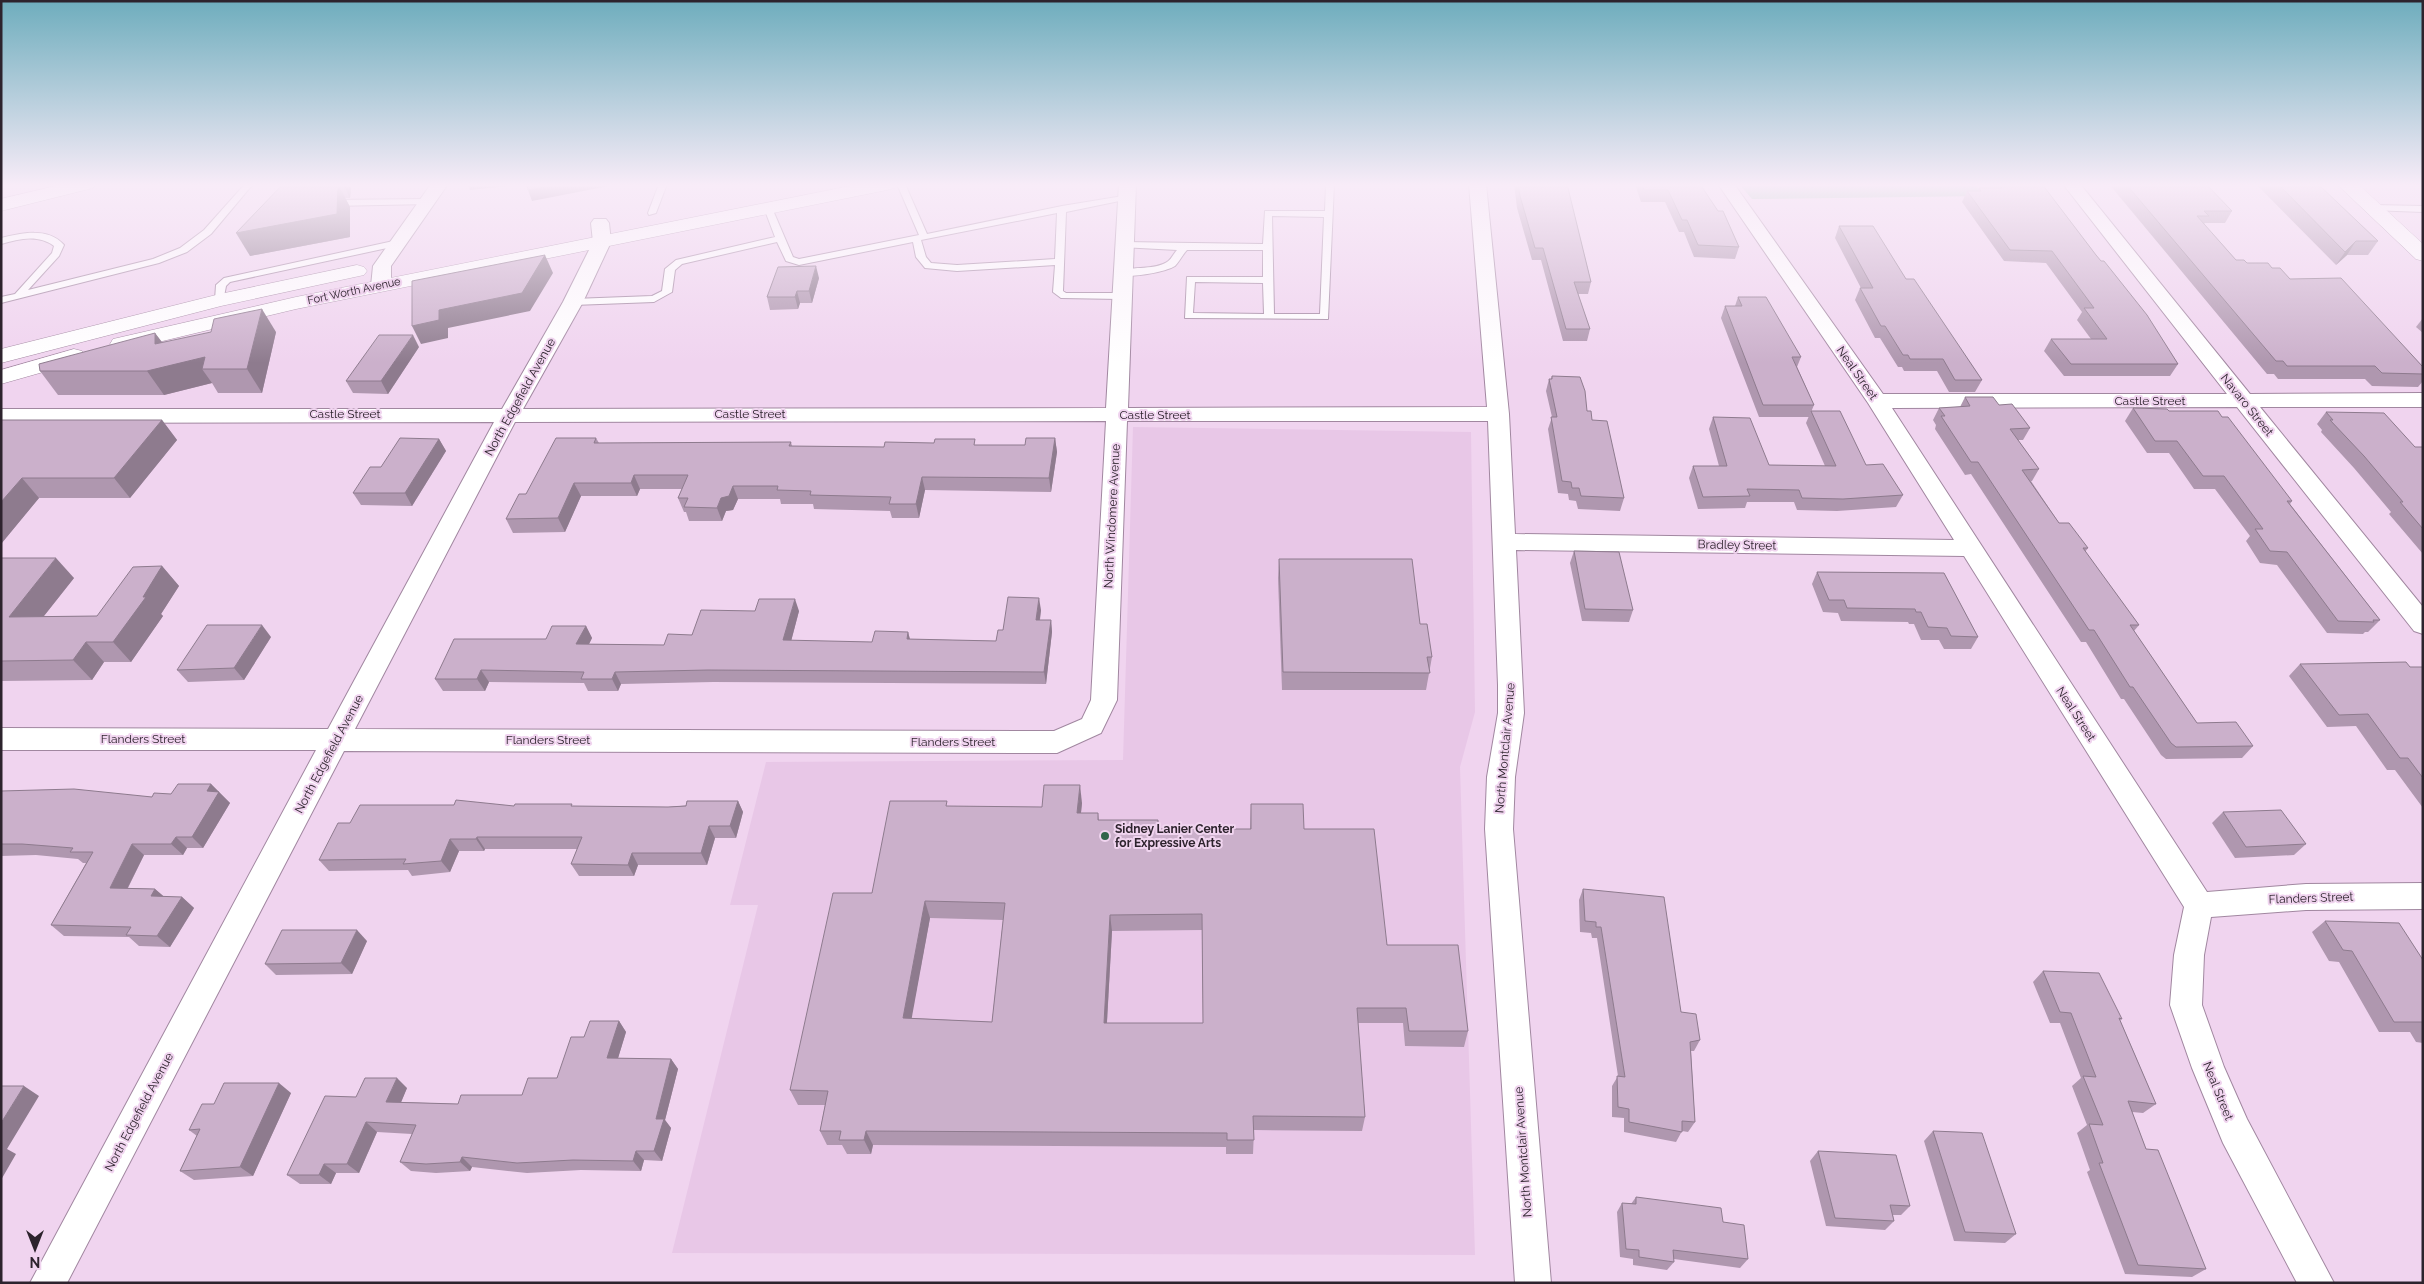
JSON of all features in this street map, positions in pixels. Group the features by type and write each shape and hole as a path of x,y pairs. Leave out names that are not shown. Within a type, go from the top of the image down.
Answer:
{"main road":[{"name":"Fort Worth Avenue","path":"1,377 381,276 541,244"},
{"path":"2417,244 2423,255"},
{"name":"Fort Worth Avenue","path":"1,356 220,300 311,271 381,276"}],"street":[{"path":"381,276 398,244"},
{"name":"North Edgefield Avenue","path":"48,1283 509,414 573,302 596,244"},
{"name":"North Montclair Avenue","path":"1483,244 1498,414 1512,685 1501,777 1499,829 1533,1283"},
{"name":"Neal Street","path":"1768,244 1877,401 1969,548 2199,905 2189,955 2186,1005 2208,1068 2235,1131 2316,1283"},
{"name":"Navaro Street","path":"2119,244 2423,625"},
{"name":"North Windomere Avenue","path":"1092,726 1104,700 1120,296 1124,245"},
{"name":"Castle Street","path":"1877,401 2423,400"},
{"name":"Castle Street","path":"1,416 1498,414"},
{"name":"Bradley Street","path":"1505,542 1969,548"},
{"name":"Flanders Street","path":"1,739 1057,742 1092,726"},
{"name":"Flanders Street","path":"2199,905 2306,897 2423,896"}],"lane":[{"path":"18,296 56,254 57,244"},
{"path":"1,300 156,261 193,244"},
{"path":"311,271 395,244"},
{"path":"573,302 654,299 667,292 670,269 678,262 758,244"},
{"path":"782,244 788,259 799,262 890,244"},
{"path":"920,244 921,257 928,266 957,268 1060,262"},
{"path":"1061,244 1058,292 1064,296 1120,296"},
{"path":"1268,244 1269,316"},
{"path":"1268,280 1190,279 1188,316 1325,317 1328,244"},
{"path":"1124,245 1184,248 1268,248"},
{"path":"1122,273 1150,271 1171,264 1184,248"}],"shaded area":[{"name":"Sidney Lanier Center for Expressive Arts","path":"1133,427 1471,432 1475,712 1460,767 1475,1255 672,1253 758,905 730,905 766,762 1123,760"}],"building":[{"path":"1534,244 1582,244 1591,282 1574,282 1590,329 1566,329 1543,248 1535,248"},
{"path":"1738,244 1739,247 1698,245"},
{"path":"1849,244 1884,244 1906,279 1914,279 1982,380 1955,380 1943,359 1910,359 1908,355 1903,355 1885,326 1881,326 1860,288 1873,288"},
{"path":"2006,244 2088,244 2101,261 2104,261 2147,315 2178,364 2071,364 2051,339 2107,339 2084,308 2094,308 2052,251 2010,250"},
{"path":"2177,244 2222,244 2236,260 2244,260 2247,263 2268,263 2272,268 2280,268 2290,279 2341,278 2423,367 2423,374 2382,373 2375,366 2287,366 2283,361 2276,361"},
{"path":"2337,244 2353,244 2345,252"},
{"path":"545,255 522,293 439,310 439,320 412,326 412,281"},
{"path":"816,266 809,291 797,291 795,297 767,297 778,267"},
{"path":"1738,297 1766,297 1801,357 1792,357 1814,405 1763,405 1725,306 1742,306"},
{"path":"262,309 247,369 202,369 205,357 147,371 40,371 39,364 155,333 155,344 211,332 214,319"},
{"path":"379,335 413,335 381,381 346,381"},
{"path":"1552,376 1580,377 1585,391 1587,411 1591,411 1592,420 1607,421 1624,498 1581,496 1579,488 1572,488 1571,482 1562,481 1551,417 1557,417 1549,379 1552,379"},
{"path":"1965,397 1993,397 1999,405 2012,404 2030,428 2010,429 2039,469 2022,470 2059,523 2069,523 2088,548 2083,548 2139,625 2130,625 2197,723 2236,722 2253,746 2176,747 2171,743 2133,687 2130,687 2094,630 2089,630 1978,462 1971,462 1941,416 1945,416 1939,408 1970,406"},
{"path":"2133,408 2167,409 2169,411 2218,411 2222,417 2228,417 2292,501 2287,501 2380,620 2373,620 2374,622 2338,621 2287,552 2270,551 2255,529 2263,529 2224,476 2203,476 2177,441 2155,441"},
{"path":"1811,411 1840,411 1866,465 1883,464 1903,495 1843,499 1802,498 1799,490 1747,489 1750,496 1703,497 1693,466 1727,466 1713,417 1750,418 1769,465 1836,466"},
{"path":"2326,412 2384,413 2415,447 2423,447 2423,529 2364,456 2330,420 2333,420"},
{"path":"1,420 162,420 114,478 22,478 1,502"},
{"path":"400,438 439,439 405,493 353,493 370,467 381,467"},
{"path":"556,438 596,438 594,443 791,442 789,446 884,447 885,442 934,443 935,439 975,439 974,445 1025,445 1026,438 1055,438 1049,478 922,477 916,504 889,504 891,497 810,495 811,491 777,490 778,486 733,486 729,496 721,498 717,508 684,507 688,498 678,498 688,475 634,475 631,483 574,483 558,518 506,519 519,494 526,494"},
{"path":"1574,551 1619,552 1633,610 1585,609"},
{"path":"1,558 56,558 9,617 97,616 133,567 162,566 143,597 146,597 113,642 86,642 73,660 1,661"},
{"path":"1279,559 1412,559 1420,624 1427,624 1432,657 1427,657 1430,673 1283,672"},
{"path":"1817,572 1944,573 1978,637 1951,636 1947,628 1928,627 1921,612 1916,612 1915,609 1847,608 1844,600 1829,600"},
{"path":"1008,597 1039,598 1036,620 1051,620 1044,672 708,670 615,672 612,679 581,679 584,672 481,670 477,679 435,679 454,639 546,639 552,626 586,626 576,644 664,645 668,634 692,635 701,610 755,611 759,599 795,599 783,640 872,642 875,631 908,632 907,639 996,641 998,630 1003,630"},
{"path":"207,625 262,625 234,668 177,670"},
{"path":"2406,662 2410,667 2423,668 2423,778 2408,758 2400,758 2368,714 2339,715 2300,664"},
{"path":"178,784 211,784 207,791 219,792 192,837 176,837 171,844 132,844 110,888 155,889 151,896 182,897 157,936 126,935 131,927 51,925 93,852 70,852 73,848 1,844 1,791 74,789 152,797 154,793 171,794"},
{"path":"1044,785 1080,785 1077,813 1098,813 1098,820 1158,820 1158,829 1251,829 1251,804 1303,804 1304,829 1374,829 1387,945 1458,945 1468,1031 1409,1031 1406,1008 1357,1008 1365,1117 1253,1116 1254,1140 1227,1140 1227,1133 866,1131 864,1140 839,1140 841,1131 820,1131 828,1091 790,1090 833,893 872,893 890,801 947,801 946,806 1042,807","holes":["925,901 1005,903 992,1022 903,1018","1202,914 1203,1023 1104,1023 1110,915"]},
{"path":"456,800 514,806 515,804 572,804 571,806 668,807 686,806 687,801 738,801 730,826 709,826 701,853 632,853 628,865 571,864 582,837 477,837 476,839 450,839 441,861 403,864 406,859 319,860 338,823 350,823 360,805 454,805"},
{"path":"2281,810 2306,844 2246,847 2223,812"},
{"path":"1583,889 1664,897 1681,1012 1696,1014 1700,1040 1690,1042 1695,1122 1682,1121 1682,1132 1629,1122 1629,1109 1618,1107 1617,1076 1625,1077 1601,927 1596,927 1596,922 1585,921"},
{"path":"2325,921 2399,923 2423,960 2423,1022 2394,1022 2352,951 2343,950"},
{"path":"282,930 357,930 341,963 265,964"},
{"path":"2043,971 2099,973 2122,1019 2119,1018 2156,1104 2128,1101 2146,1149 2158,1150 2206,1269 2138,1265 2099,1163 2103,1163 2089,1124 2103,1125 2083,1076 2096,1077 2071,1013 2060,1012"},
{"path":"590,1021 619,1021 607,1058 671,1059 656,1119 664,1119 654,1151 636,1151 633,1161 573,1160 517,1163 462,1157 460,1162 426,1164 400,1162 416,1125 366,1122 347,1164 324,1164 319,1175 287,1175 325,1096 356,1097 365,1078 397,1078 386,1102 458,1104 461,1095 522,1095 528,1078 557,1078 571,1037 584,1037"},
{"path":"224,1083 279,1083 240,1167 180,1171 200,1129 189,1130 202,1104 214,1104"},
{"path":"1,1086 24,1086 1,1123"},
{"path":"1933,1131 1982,1133 2016,1234 1965,1232"},
{"path":"1818,1151 1896,1155 1910,1206 1890,1205 1894,1221 1835,1218"},
{"path":"1636,1197 1721,1208 1723,1222 1744,1225 1748,1259 1673,1250 1674,1262 1639,1257 1639,1250 1626,1249 1622,1203 1636,1204"}],"place":[{"name":"Sidney Lanier Center for Expressive Arts","path":"1105,836"}]}
